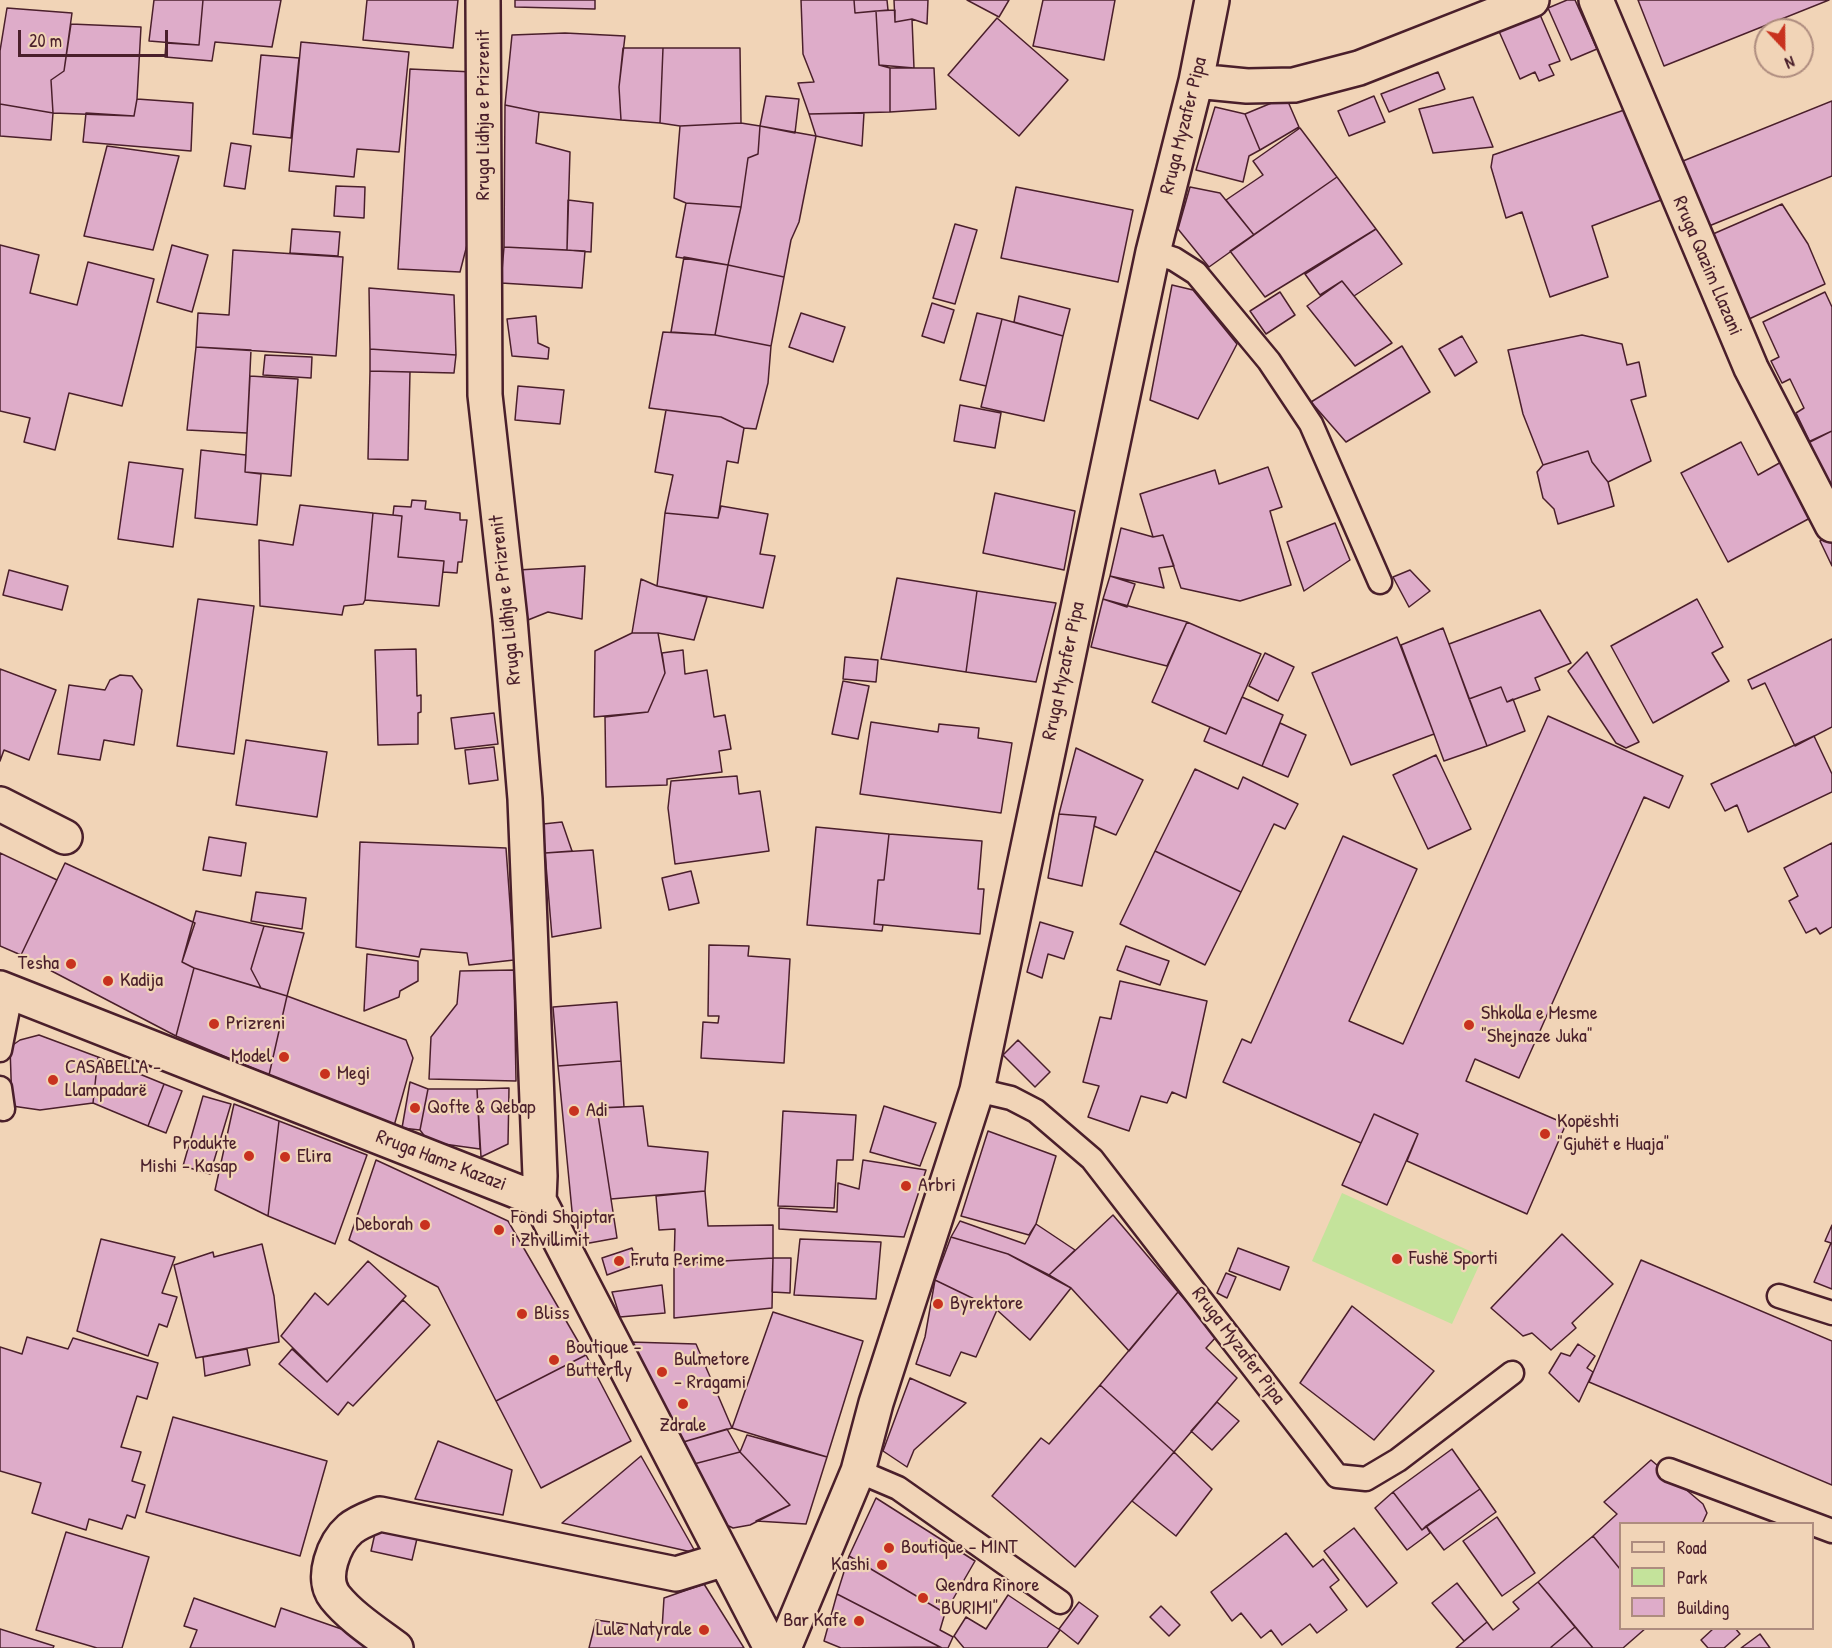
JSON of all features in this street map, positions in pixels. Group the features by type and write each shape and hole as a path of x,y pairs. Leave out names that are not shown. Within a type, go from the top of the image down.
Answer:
{"street":[{"name":"Rruga Lidhja e Prizrenit","path":"483,0 485,395 510,619 525,799 540,1176 538,1200"},
{"name":"Rruga Myzafer Pipa","path":"784,1648 858,1471 876,1403 977,1090 1153,252 1196,81 1212,0"},
{"path":"1196,81 1248,86 1294,85 1359,68 1532,0"},
{"name":"Rruga Qazim Llazani","path":"1596,0 1751,368 1832,525"},
{"path":"0,804 66,837"},
{"name":"Rruga Hamz Kazazi","path":"5,991 538,1200"},
{"path":"538,1200 771,1648"},
{"path":"396,1648 364,1624 333,1596 328,1579 331,1561 350,1529 380,1514 676,1574 725,1559"}],"lane":[{"path":"1153,252 1174,259 1196,273 1269,361 1311,424 1380,582"},
{"path":"0,1050 5,991"},
{"name":"Rruga Myzafer Pipa","path":"977,1090 1011,1098 1036,1111 1092,1159 1337,1476 1366,1479 1398,1460 1512,1373"},
{"path":"1779,1296 1832,1314"},
{"path":"1669,1470 1808,1522"},
{"path":"858,1471 898,1488 1060,1602"},
{"path":"1814,1524 1832,1531"}],"green space":[{"name":"Fushë Sporti","path":"1342,1193 1483,1257 1452,1324 1312,1261"}],"building":[{"path":"154,0 203,0 199,45 149,41"},
{"path":"203,0 281,0 272,47 215,42 212,61 165,57 166,43 199,45"},
{"path":"367,0 458,0 453,48 363,40"},
{"path":"515,0 595,0 595,9 515,7"},
{"path":"801,0 854,0 855,13 876,11 879,65 890,68 890,112 809,114 798,83 814,82 803,54"},
{"path":"854,0 887,0 888,10 855,13"},
{"path":"894,0 928,0 927,24 912,19 895,22"},
{"path":"967,0 1009,0 999,17"},
{"path":"1043,0 1115,0 1104,60 1033,46"},
{"path":"1567,0 1575,0 1597,49 1571,60 1548,8"},
{"path":"1638,0 1829,0 1784,18 1754,18 1754,30 1664,66"},
{"path":"7,8 72,13 64,71 51,80 53,113 0,104 0,51"},
{"path":"895,10 895,22 912,19 914,68 879,65 876,11"},
{"path":"1538,10 1560,61 1549,65 1554,75 1539,81 1535,72 1520,79 1498,29"},
{"path":"997,18 1068,80 1019,136 948,75"},
{"path":"71,24 141,27 134,116 53,113 51,80 64,71"},
{"path":"565,33 625,36 619,87 621,120 539,112 505,105 512,35"},
{"path":"301,42 409,52 399,152 357,149 354,177 289,171"},
{"path":"623,48 663,48 660,123 621,120 619,87"},
{"path":"663,48 740,48 741,123 680,126 660,123"},
{"path":"261,55 299,58 291,138 253,134"},
{"path":"890,68 934,68 936,109 890,112"},
{"path":"410,69 473,72 468,241 460,272 398,269"},
{"path":"1438,72 1445,89 1389,112 1381,94"},
{"path":"766,96 799,99 795,133 760,126"},
{"path":"1374,96 1385,122 1349,136 1338,111"},
{"path":"1286,97 1299,127 1260,150 1245,114"},
{"path":"1473,97 1493,147 1433,153 1419,109"},
{"path":"137,99 193,103 191,151 83,142 86,113 134,116"},
{"path":"1832,101 1832,176 1709,226 1683,161"},
{"path":"0,104 53,113 51,140 0,136"},
{"path":"505,105 539,112 536,143 570,152 567,250 504,247"},
{"path":"1215,107 1245,114 1260,150 1249,156 1243,182 1196,170"},
{"path":"1633,107 1669,197 1592,226 1608,277 1550,297 1522,212 1506,218 1491,167 1493,155"},
{"path":"864,113 862,146 816,136 809,114"},
{"path":"741,123 760,126 758,154 748,158 741,207 686,203 674,198 680,126"},
{"path":"760,126 816,136 799,222 791,240 784,277 728,265 741,207 748,158 758,154"},
{"path":"1300,128 1337,177 1254,235 1226,200 1263,175 1253,161"},
{"path":"231,143 251,146 245,189 224,186"},
{"path":"107,146 179,156 153,250 84,236"},
{"path":"1337,177 1376,229 1265,297 1230,251"},
{"path":"336,186 365,187 364,218 334,216"},
{"path":"1016,187 1133,210 1118,282 1001,258"},
{"path":"1190,187 1220,193 1254,235 1209,267 1178,229"},
{"path":"568,200 593,203 591,252 567,250"},
{"path":"686,203 741,207 728,265 676,257"},
{"path":"1782,204 1808,244 1825,284 1749,319 1713,234"},
{"path":"955,224 977,230 955,304 933,298"},
{"path":"292,229 340,232 338,256 290,253"},
{"path":"1376,229 1402,264 1354,296 1342,281 1320,295 1305,274"},
{"path":"0,245 39,255 30,293 77,305 88,262 154,279 122,406 69,393 55,450 24,442 30,418 0,411"},
{"path":"172,245 208,255 192,312 157,302"},
{"path":"504,247 585,251 582,288 501,283"},
{"path":"233,250 343,257 336,356 196,347 198,313 229,315"},
{"path":"684,257 728,265 715,335 671,332"},
{"path":"728,265 784,277 771,346 715,335"},
{"path":"1342,281 1392,343 1355,366 1307,306"},
{"path":"1172,285 1193,290 1237,344 1198,419 1150,400"},
{"path":"369,288 454,295 456,355 370,349"},
{"path":"1280,292 1295,315 1266,334 1250,311"},
{"path":"1825,292 1832,307 1832,431 1810,442 1796,413 1804,408 1790,379 1782,383 1771,361 1779,357 1763,322"},
{"path":"1019,296 1070,309 1063,336 1014,322"},
{"path":"932,303 954,310 944,343 922,336"},
{"path":"801,313 845,327 833,362 789,347"},
{"path":"977,313 1002,319 986,386 960,380"},
{"path":"536,316 538,343 549,348 548,359 512,356 507,319"},
{"path":"1002,319 1063,336 1044,421 981,407"},
{"path":"663,332 715,335 771,346 768,383 756,429 744,428 721,417 649,408"},
{"path":"1582,335 1622,344 1627,365 1639,362 1646,396 1631,400 1651,461 1608,482 1592,462 1588,451 1543,465 1523,414 1508,350"},
{"path":"1462,336 1477,362 1455,376 1439,349"},
{"path":"1402,346 1430,392 1346,442 1311,402"},
{"path":"196,347 251,350 247,433 187,430"},
{"path":"370,349 456,355 454,373 370,371"},
{"path":"265,355 312,357 311,378 263,375"},
{"path":"370,371 410,372 408,460 368,459"},
{"path":"250,376 298,379 291,476 245,472"},
{"path":"518,386 564,390 560,424 515,420"},
{"path":"960,405 1001,413 995,448 954,441"},
{"path":"666,410 721,417 744,428 738,463 727,461 718,518 665,513 673,475 655,472"},
{"path":"1832,431 1832,495 1806,443"},
{"path":"1741,442 1758,475 1783,461 1812,517 1728,562 1681,473"},
{"path":"201,450 246,455 245,472 261,474 257,525 195,518"},
{"path":"1588,451 1592,462 1608,482 1614,506 1558,524 1554,509 1543,498 1537,472 1543,465"},
{"path":"129,462 183,469 173,547 118,539"},
{"path":"1268,467 1282,507 1270,511 1291,585 1240,601 1181,588 1163,535 1153,537 1140,494 1215,470 1219,484"},
{"path":"995,493 1075,511 1064,570 983,553"},
{"path":"412,500 426,501 425,509 460,513 460,520 467,520 462,562 458,562 457,573 443,572 444,561 398,557 402,516 393,515 394,506 411,507"},
{"path":"300,505 373,513 365,600 363,604 344,606 342,615 260,606 259,540 293,545"},
{"path":"721,506 768,514 760,554 775,556 763,608 657,586 665,513 718,518"},
{"path":"373,513 402,516 398,557 444,561 439,606 365,600"},
{"path":"1335,523 1350,560 1304,591 1287,542"},
{"path":"1121,528 1153,537 1163,535 1174,566 1159,568 1164,588 1110,576"},
{"path":"1832,534 1832,566 1820,541"},
{"path":"585,566 582,619 548,612 528,620 518,570"},
{"path":"9,570 68,586 62,610 3,595"},
{"path":"1410,570 1430,591 1409,607 1393,577"},
{"path":"1110,576 1135,584 1127,607 1103,599"},
{"path":"897,578 977,591 966,672 881,659"},
{"path":"641,579 657,586 707,597 694,640 658,633 632,633"},
{"path":"977,591 1056,603 1036,682 966,672"},
{"path":"198,599 254,606 234,754 177,746"},
{"path":"1103,599 1187,622 1167,666 1091,647"},
{"path":"1697,599 1723,647 1712,653 1729,681 1653,723 1611,646"},
{"path":"1540,610 1571,663 1535,678 1540,690 1507,702 1501,687 1469,699 1449,644"},
{"path":"1187,622 1261,654 1226,734 1152,702"},
{"path":"1443,628 1487,746 1444,761 1401,645"},
{"path":"632,633 658,633 665,673 648,712 594,717 595,651"},
{"path":"1397,637 1434,734 1351,765 1312,673"},
{"path":"1832,639 1832,727 1795,746 1765,683 1752,689 1748,680"},
{"path":"416,649 417,696 421,695 421,712 418,713 418,744 378,745 375,650"},
{"path":"683,650 685,674 707,670 714,717 725,715 731,749 719,751 722,772 667,779 667,785 606,787 605,717 648,712 665,673 662,653"},
{"path":"1587,652 1639,742 1626,748 1616,743 1568,671"},
{"path":"1265,653 1294,667 1278,701 1249,686"},
{"path":"845,657 878,660 876,682 843,679"},
{"path":"0,669 56,690 29,760 4,750 0,761"},
{"path":"120,675 132,676 142,690 134,745 104,740 100,760 58,754 69,685 105,690 110,680"},
{"path":"843,681 869,686 858,739 832,734"},
{"path":"1501,687 1507,702 1513,699 1525,731 1487,746 1469,699"},
{"path":"1242,697 1283,715 1262,766 1204,741 1210,727 1226,734"},
{"path":"494,713 498,744 455,749 451,718"},
{"path":"1548,716 1683,776 1669,808 1644,797 1519,1078 1475,1059 1466,1081 1566,1124 1527,1214 1407,1161 1418,1134 1374,1114 1361,1143 1223,1082 1242,1039 1251,1043 1343,836 1417,869 1349,1021 1403,1044"},
{"path":"871,722 938,732 939,724 979,728 978,738 1012,743 1001,813 860,794"},
{"path":"1280,723 1306,735 1288,777 1262,766"},
{"path":"1814,736 1832,774 1832,792 1748,832 1737,805 1725,811 1711,784"},
{"path":"246,740 327,752 317,817 236,805"},
{"path":"494,747 498,780 469,784 465,750"},
{"path":"1076,748 1143,780 1116,835 1094,826 1096,817 1059,814"},
{"path":"1436,755 1471,829 1428,849 1393,775"},
{"path":"1195,769 1238,789 1243,777 1298,804 1285,829 1274,824 1241,892 1155,851"},
{"path":"737,776 739,794 760,791 769,851 675,864 668,808 671,781"},
{"path":"1059,814 1096,817 1082,886 1048,878"},
{"path":"562,822 572,851 545,853 543,824"},
{"path":"816,827 889,834 884,880 878,880 874,924 883,925 882,931 807,925"},
{"path":"889,834 982,841 978,889 984,889 980,934 874,924 878,880 884,880"},
{"path":"209,837 246,843 241,876 203,870"},
{"path":"360,842 506,848 514,960 469,965 467,953 421,949 419,957 356,947"},
{"path":"1832,843 1832,927 1820,934 1816,928 1806,933 1789,901 1798,896 1784,868"},
{"path":"593,850 601,928 552,937 545,853"},
{"path":"1155,851 1241,892 1205,965 1120,924"},
{"path":"0,853 57,880 21,955 0,946"},
{"path":"65,863 195,923 182,962 194,968 176,1036 21,955"},
{"path":"691,871 699,903 669,910 662,878"},
{"path":"256,892 306,898 302,929 251,921"},
{"path":"196,911 264,926 251,969 261,988 194,968 182,962"},
{"path":"1040,922 1073,932 1064,959 1048,954 1042,978 1027,972"},
{"path":"264,926 304,933 287,996 261,988 251,969"},
{"path":"709,945 749,946 748,956 790,959 784,1063 701,1058 703,1022 718,1023 719,1016 708,1016"},
{"path":"1126,946 1169,961 1160,985 1117,970"},
{"path":"367,954 418,961 418,981 400,991 399,997 364,1011"},
{"path":"194,968 287,996 269,1075 176,1036"},
{"path":"514,970 516,1081 429,1079 431,1037 457,1004 460,971"},
{"path":"1120,981 1207,1001 1186,1098 1172,1092 1167,1103 1141,1096 1129,1131 1088,1117 1099,1086 1083,1082 1100,1017 1111,1019"},
{"path":"287,996 406,1040 413,1058 394,1126 269,1075"},
{"path":"617,1002 621,1061 558,1066 553,1007"},
{"name":"CASABELLA - Llampadarë","path":"39,1035 98,1057 93,1103 40,1110 12,1106 10,1047 20,1040"},
{"path":"1018,1040 1050,1072 1035,1087 1003,1055"},
{"path":"98,1057 164,1084 148,1126 93,1103"},
{"path":"621,1061 624,1107 597,1108 617,1238 584,1244 572,1211 558,1066"},
{"name":"Qofte & Qebap","path":"410,1082 428,1089 420,1130 402,1128"},
{"path":"164,1084 182,1091 166,1133 148,1126"},
{"path":"509,1088 508,1144 481,1157 477,1089"},
{"path":"428,1089 477,1089 480,1149 429,1142 420,1130"},
{"path":"203,1096 231,1104 210,1174 183,1166"},
{"name":"Produkte Mishi - Kasap","path":"234,1104 279,1121 268,1216 215,1190"},
{"path":"643,1106 648,1146 708,1152 705,1191 611,1199 597,1108"},
{"path":"884,1106 936,1123 920,1166 870,1152"},
{"path":"783,1111 856,1115 853,1160 837,1160 834,1208 778,1206"},
{"path":"1374,1114 1418,1134 1387,1205 1342,1185"},
{"path":"279,1121 367,1155 335,1244 268,1216"},
{"path":"988,1131 1056,1156 1036,1224 1029,1235 961,1216"},
{"path":"376,1160 508,1221 586,1355 496,1401 438,1287 349,1240"},
{"path":"863,1160 926,1170 904,1237 779,1229 779,1208 837,1212 838,1183 859,1189"},
{"path":"705,1191 708,1226 773,1225 773,1258 674,1264 675,1229 659,1230 656,1196"},
{"path":"1113,1215 1178,1292 1129,1351 1071,1288 1049,1275"},
{"path":"960,1221 1025,1244 1036,1224 1075,1250 1049,1275 1008,1254 951,1237"},
{"path":"1832,1225 1832,1289 1814,1282 1831,1243 1825,1241"},
{"path":"1562,1234 1613,1284 1572,1323 1576,1328 1551,1350 1532,1333 1523,1336 1491,1308"},
{"path":"951,1237 1008,1254 1071,1288 1030,1340 997,1310 935,1280"},
{"path":"101,1239 175,1257 162,1293 177,1297 167,1327 159,1324 148,1356 77,1331"},
{"path":"800,1239 881,1242 876,1299 794,1295"},
{"path":"262,1244 274,1296 279,1342 196,1358 174,1265 213,1252 214,1257"},
{"name":"Fruta Perime","path":"632,1248 637,1264 607,1275 602,1258"},
{"path":"1238,1248 1289,1267 1280,1290 1229,1271"},
{"path":"773,1258 772,1308 674,1318 674,1264"},
{"path":"773,1258 791,1258 790,1293 772,1292"},
{"path":"1641,1260 1832,1341 1832,1485 1589,1382"},
{"path":"368,1261 406,1296 327,1382 281,1336 315,1293 328,1305"},
{"path":"1226,1273 1236,1277 1227,1298 1217,1293"},
{"path":"935,1280 997,1310 976,1357 961,1352 950,1376 916,1364 925,1337"},
{"path":"662,1285 665,1313 620,1317 612,1292"},
{"path":"1178,1292 1217,1336 1206,1348 1237,1378 1174,1452 1100,1385"},
{"path":"403,1300 430,1325 353,1406 348,1402 338,1415 279,1364 292,1349 327,1382"},
{"path":"1352,1306 1434,1371 1374,1440 1300,1383"},
{"path":"773,1312 863,1341 827,1457 732,1428"},
{"path":"27,1337 68,1349 73,1338 158,1363 147,1399 137,1396 121,1447 141,1452 132,1481 145,1485 135,1518 127,1515 122,1529 89,1519 86,1530 32,1513 41,1483 0,1471 0,1347 22,1354"},
{"path":"630,1342 696,1344 732,1428 680,1443"},
{"path":"1578,1344 1595,1356 1587,1368 1593,1372 1579,1402 1549,1373 1561,1353 1570,1356"},
{"path":"247,1349 250,1365 205,1376 203,1357"},
{"path":"586,1355 631,1441 541,1488 496,1401"},
{"path":"910,1378 966,1403 914,1450 907,1467 883,1451"},
{"path":"1100,1385 1174,1452 1075,1567 992,1496 1041,1438 1049,1444"},
{"path":"1217,1402 1239,1421 1212,1450 1191,1431"},
{"path":"173,1417 327,1461 300,1556 146,1512"},
{"path":"727,1429 740,1452 690,1465 680,1443"},
{"path":"747,1435 827,1457 806,1524 756,1521 790,1505 740,1452"},
{"path":"438,1441 512,1470 503,1515 415,1499"},
{"path":"1452,1449 1480,1489 1422,1530 1393,1492"},
{"path":"740,1452 790,1505 750,1525 733,1528 720,1522 690,1465"},
{"path":"1174,1452 1212,1489 1176,1536 1132,1501"},
{"path":"641,1456 696,1553 562,1523"},
{"path":"1651,1460 1703,1504 1707,1513 1703,1522 1619,1522 1619,1568 1593,1536 1617,1514 1604,1502"},
{"path":"1480,1489 1496,1512 1444,1550 1426,1526"},
{"path":"1393,1492 1422,1530 1426,1526 1430,1533 1407,1550 1375,1508"},
{"path":"876,1498 975,1561 945,1613 849,1556"},
{"path":"1497,1517 1535,1573 1502,1596 1463,1541"},
{"path":"378,1520 419,1530 412,1560 371,1551"},
{"path":"1354,1528 1397,1583 1367,1607 1324,1551"},
{"path":"66,1532 149,1557 122,1648 97,1648 36,1630"},
{"path":"1286,1533 1313,1567 1323,1559 1339,1580 1330,1587 1347,1610 1317,1633 1310,1624 1282,1645 1271,1630 1261,1638 1241,1613 1232,1621 1211,1592"},
{"path":"1593,1536 1619,1568 1619,1630 1644,1630 1623,1648 1593,1648 1538,1582"},
{"path":"849,1556 945,1613 940,1630 953,1637 948,1648 942,1648 837,1594"},
{"path":"1538,1582 1575,1627 1550,1648 1456,1648 1487,1622 1493,1630 1519,1609 1513,1602"},
{"path":"1457,1583 1487,1622 1464,1641 1432,1603"},
{"path":"704,1584 744,1648 589,1648 596,1620 662,1629 664,1598"},
{"path":"837,1594 940,1647 841,1648 824,1641"},
{"path":"1008,1595 1060,1630 1047,1648 964,1648 954,1636 966,1617 986,1629"},
{"path":"194,1598 275,1627 281,1608 373,1640 371,1648 190,1648 197,1630 184,1626"},
{"path":"1079,1602 1098,1616 1078,1644 1059,1629"},
{"path":"1161,1606 1180,1625 1169,1636 1150,1617"},
{"path":"1575,1627 1593,1648 1550,1648"},
{"path":"0,1629 54,1646 53,1648 0,1648"},
{"path":"1712,1630 1737,1630 1740,1634 1724,1648 1708,1648 1701,1640"},
{"path":"1760,1634 1770,1648 1741,1648"}],"place":[{"name":"Tesha","path":"71,964"},
{"name":"Kadija","path":"108,981"},
{"name":"Prizreni","path":"214,1024"},
{"name":"Shkolla e Mesme \"Shejnaze Juka\"","path":"1469,1025"},
{"name":"Model","path":"284,1057"},
{"name":"Megi","path":"325,1074"},
{"name":"CASABELLA - Llampadarë","path":"53,1080"},
{"name":"Qofte & Qebap","path":"415,1108"},
{"name":"Adi","path":"574,1111"},
{"name":"Kopështi \"Gjuhët e Huaja\"","path":"1545,1134"},
{"name":"Produkte Mishi - Kasap","path":"249,1156"},
{"name":"Elira","path":"285,1157"},
{"name":"Arbri","path":"906,1186"},
{"name":"Deborah","path":"425,1225"},
{"name":"Fondi Shqiptar i Zhvillimit","path":"499,1230"},
{"name":"Fushë Sporti","path":"1397,1259"},
{"name":"Fruta Perime","path":"619,1261"},
{"name":"Byrektore","path":"938,1304"},
{"name":"Bliss","path":"522,1314"},
{"name":"Boutique - Butterfly","path":"554,1360"},
{"name":"Bulmetore - Rragami","path":"662,1372"},
{"name":"Zdrale","path":"683,1404"},
{"name":"Boutique - MINT","path":"889,1548"},
{"name":"Kashi","path":"882,1565"},
{"name":"Qendra Rinore \"BURIMI\"","path":"923,1598"},
{"name":"Bar Kafe","path":"859,1621"},
{"name":"Lule Natyrale","path":"704,1630"}]}
